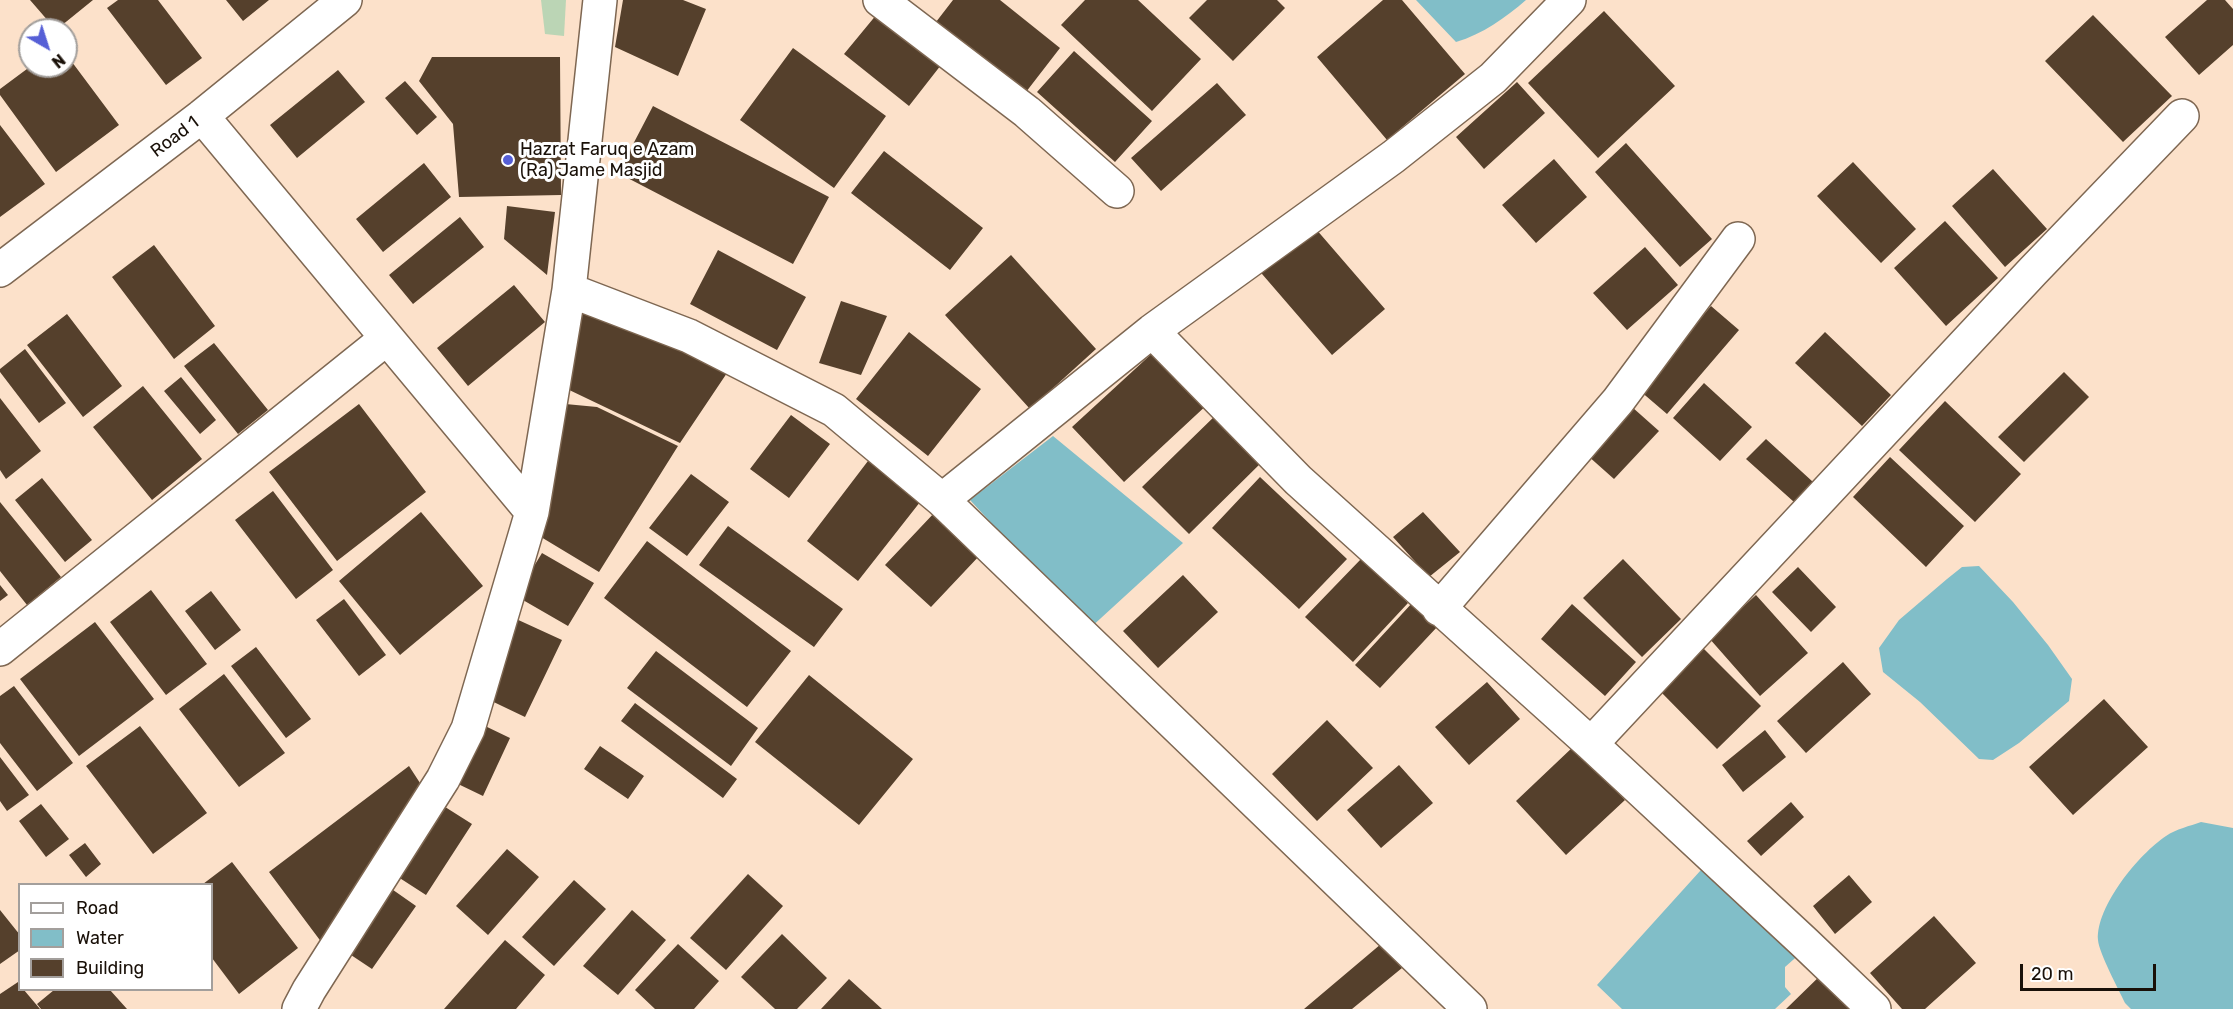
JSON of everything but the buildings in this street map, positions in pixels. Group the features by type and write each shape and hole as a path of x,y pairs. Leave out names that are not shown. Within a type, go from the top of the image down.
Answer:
{"street":[{"name":"Road 1","path":"0,270 202,116 345,0"},
{"path":"299,1009 443,779 468,729 532,512 570,290 600,0"},
{"path":"880,0 1027,112 1117,191"},
{"path":"942,500 1152,331 1394,157 1466,100 1493,78 1569,0"},
{"path":"202,116 532,512"},
{"path":"1591,744 2181,116"},
{"path":"1439,609 1618,401 1738,239"},
{"path":"570,290 689,336 834,411 942,500 1470,1009"},
{"path":"1152,331 1298,480 1591,744 1874,1009"},
{"path":"0,649 387,338"}],"green space":[{"path":"541,0 566,0 564,36 545,34"}],"water":[{"path":"1416,0 1526,0 1493,25 1456,42"},
{"path":"1053,436 1183,543 1089,629 970,500"},
{"path":"1979,566 2013,602 2072,679 2069,701 2019,743 1993,760 1979,759 1920,702 1883,672 1879,648 1899,620 1947,579 1962,567"},
{"path":"2201,822 2233,828 2233,1009 2131,1009 2125,1003 2099,946 2099,927 2104,912 2121,882 2155,844 2174,831"},
{"path":"1710,860 1802,952 1785,967 1785,987 1791,994 1775,1009 1622,1009 1597,985"}],"place":[{"name":"Hazrat Faruq e Azam (Ra) Jame Masjid","path":"508,160"}]}
